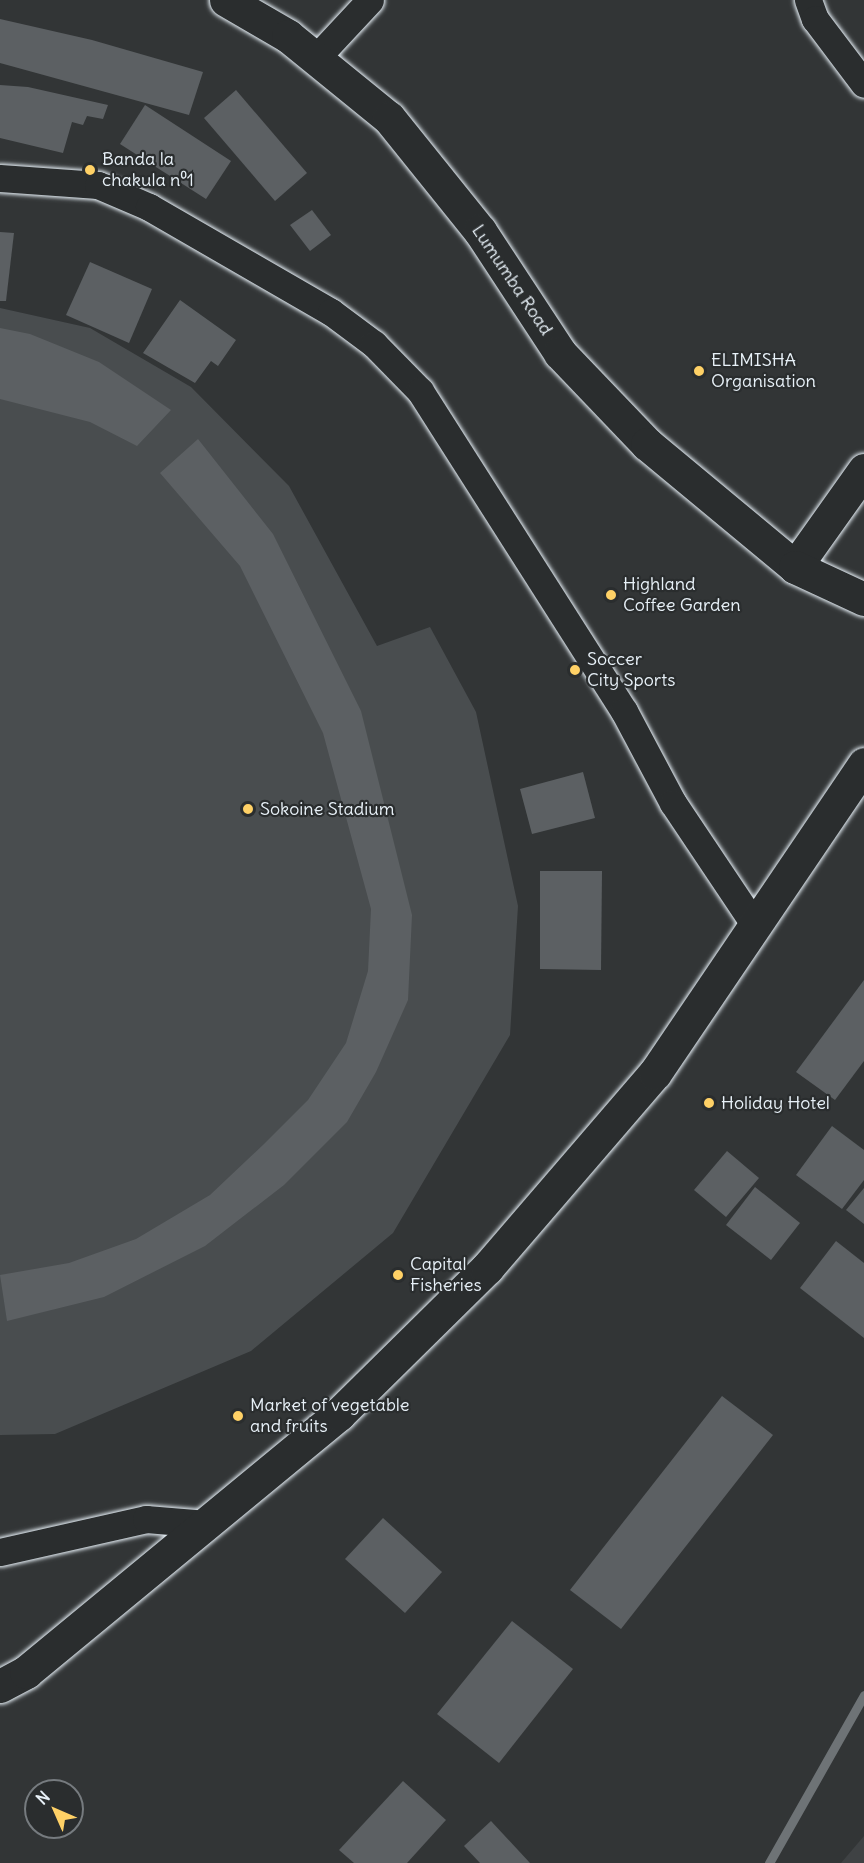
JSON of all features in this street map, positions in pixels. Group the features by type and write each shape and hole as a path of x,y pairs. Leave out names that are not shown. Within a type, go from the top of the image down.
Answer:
{"main road":[{"name":"Lumumba Road","path":"226,0 288,36 389,118 480,231 560,353 647,444 795,567 864,599"},
{"path":"795,567 864,470"},
{"path":"0,1686 26,1672 339,1414 487,1268 655,1073 864,764"}],"street":[{"path":"316,58 370,0"},
{"path":"808,0 815,19 864,84"},
{"path":"0,178 98,185 149,207 331,312 374,344 420,391 624,711 673,803 754,924"},
{"path":"0,1552 146,1519 207,1524"}],"shaded area":[{"name":"Sokoine Stadium","path":"0,308 90,328 191,387 289,486 377,646 430,627 476,712 518,906 510,1035 393,1233 251,1351 55,1434 0,1435"},
{"path":"864,1836 864,1863 841,1863"}],"building":[{"path":"0,19 92,40 203,72 189,115 0,63"},
{"path":"0,85 28,87 108,105 103,119 87,116 83,125 72,122 63,153 0,138"},
{"path":"236,90 307,173 275,201 204,118"},
{"path":"145,105 231,161 206,199 120,144"},
{"path":"312,210 331,235 310,251 290,225"},
{"path":"0,232 14,233 6,301 0,301"},
{"path":"90,262 152,289 129,343 66,315"},
{"path":"180,300 236,340 218,366 211,361 195,383 143,353"},
{"path":"0,328 30,334 99,362 171,410 137,446 90,422 0,399"},
{"path":"198,439 273,534 361,711 412,915 408,1000 376,1072 347,1122 284,1185 205,1246 104,1297 7,1321 0,1275 69,1263 136,1239 210,1195 264,1144 308,1100 346,1043 368,971 371,909 323,733 240,566 160,473"},
{"path":"583,772 595,818 532,834 520,789"},
{"path":"540,871 602,871 601,970 540,969"},
{"path":"864,980 864,1061 835,1100 796,1072"},
{"path":"832,1126 864,1150 864,1180 842,1209 796,1175"},
{"path":"727,1151 759,1178 726,1217 694,1190"},
{"path":"755,1187 800,1223 771,1260 726,1225"},
{"path":"864,1188 864,1224 846,1210"},
{"path":"836,1241 864,1263 864,1338 800,1288"},
{"path":"722,1396 773,1435 621,1629 570,1590"},
{"path":"383,1518 442,1572 405,1613 345,1559"},
{"path":"512,1621 573,1669 499,1763 437,1714"},
{"path":"403,1781 446,1820 407,1863 354,1863 339,1850"},
{"path":"491,1821 530,1863 480,1863 464,1846"}],"waterway":[{"path":"769,1863 864,1695"}],"place":[{"name":"Banda la chakula n⁰1","path":"90,170"},
{"name":"ELIMISHA Organisation","path":"699,371"},
{"name":"Highland Coffee Garden","path":"611,595"},
{"name":"Soccer City Sports","path":"575,670"},
{"name":"Sokoine Stadium","path":"248,809"},
{"name":"Holiday Hotel","path":"709,1103"},
{"name":"Capital Fisheries","path":"398,1275"},
{"name":"Market of vegetable and fruits","path":"238,1416"}]}
